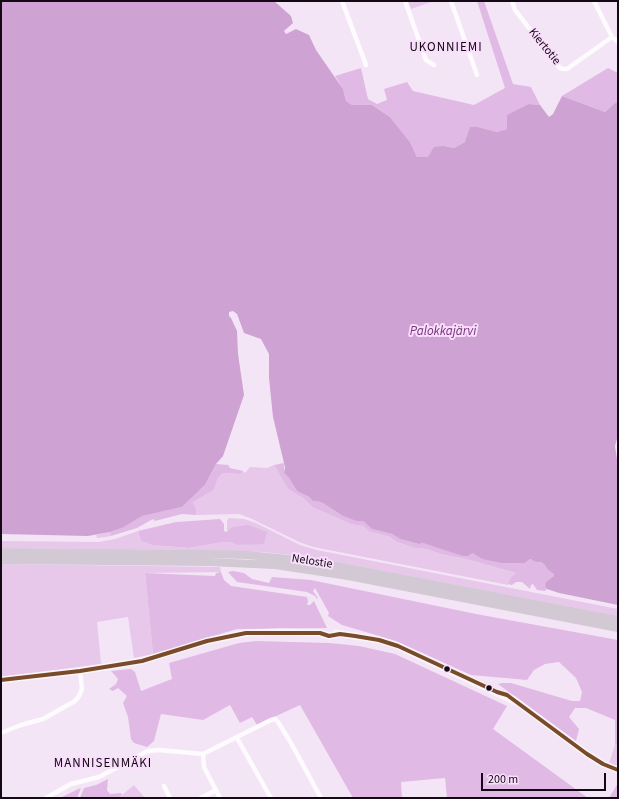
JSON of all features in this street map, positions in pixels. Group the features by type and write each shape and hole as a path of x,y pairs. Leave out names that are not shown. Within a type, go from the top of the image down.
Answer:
{"highway":[{"name":"Nelostie","path":"1,552 213,554 247,555 288,559 345,568 618,620"},
{"name":"Nelostie","path":"1,560 223,563 283,566 348,576 618,628"}],"main road":[{"path":"1,680 80,671 142,661 234,635 262,632 320,633 329,636 340,634 379,640 398,646 497,692 516,702 603,764 618,770"}],"street":[{"path":"342,1 366,65"},
{"path":"406,1 426,60 434,65"},
{"path":"451,1 477,75"},
{"name":"Kiertotie","path":"512,1 515,10 560,68 567,69 612,37"},
{"path":"594,1 612,37 618,42"},
{"path":"1,733 21,725 43,719 75,701 82,689 80,671"},
{"path":"46,798 71,784 99,777 148,751 159,750 203,754 275,719 321,798"},
{"path":"237,738 271,798"},
{"path":"203,754 204,767 220,798"},
{"path":"164,786 170,798"},
{"path":"201,798 216,790"}],"shaded area":[{"path":"408,1 434,1 411,9"},
{"path":"477,1 484,1 513,84 531,87 540,105 529,104 507,129 497,132 478,127 465,142 454,148 444,146 428,157 417,157 410,142 390,117 372,105 352,105 346,101 343,89 335,76 361,68 368,99 377,104 387,100 384,89 407,82 413,91 474,105 505,88"},
{"path":"608,68 618,73 618,103 615,103 605,112 562,96"},
{"path":"284,463 284,473 297,491 309,497 313,501 321,502 343,516 356,521 363,521 372,529 392,534 400,539 419,544 423,543 441,548 472,553 482,559 525,563 530,559 534,560 544,564 548,570 554,574 554,576 545,586 547,589 545,591 537,590 533,584 531,585 530,589 522,582 516,582 512,585 508,584 510,578 516,573 466,559 440,554 427,549 415,548 397,542 390,537 369,531 363,526 351,524 312,507 303,498 288,489 274,465"},
{"path":"216,464 228,465 230,468 243,471 243,473 223,473 218,478 214,490 194,501 193,503 196,509 196,515 182,514 155,521 153,519 137,528 111,536 110,532 122,528 141,516 182,507 205,485"},
{"path":"274,465 288,489 303,498 312,507 351,524 363,526 370,531 390,537 397,542 415,548 427,549 440,554 466,559 516,573 510,578 508,585 313,547 239,514 196,515 196,509 193,503 194,500 214,490 218,478 223,473 239,474 246,472 250,467 267,468"},
{"path":"229,518 244,519 256,523 300,545 317,550 618,609 618,616 337,562 292,555 262,552 189,550 1,548 1,541 99,542 115,539 138,531 141,541 152,545 189,548 223,542 230,542 237,545 264,543 227,532 227,521"},
{"path":"220,519 224,524 224,531 227,532 232,527 249,525 267,532 264,544 237,545 230,542 223,542 189,548 152,545 141,541 138,531 176,522"},
{"path":"110,532 111,536 97,538 96,535"},
{"path":"1,564 220,567 221,572 145,573 153,654 134,658 128,617 97,622 101,664 1,677"},
{"path":"233,571 244,573 252,579 269,583 272,577 311,580 476,614 618,640 618,744 615,745 615,720 586,708 575,708 569,717 579,729 576,741 498,684 511,683 572,701 580,701 582,692 576,678 559,662 545,664 534,670 527,680 471,675 396,641 342,625 328,616 329,613 315,588 313,591 318,598 317,599 315,596 307,592 237,582 228,572"},
{"path":"221,572 224,580 231,586 307,597 307,605 310,605 314,601 327,628 237,629 153,654 145,573 215,576 216,573"},
{"path":"257,641 330,643 359,646 395,654 507,706 493,729 588,798 447,798 445,778 401,782 402,798 353,798 300,705 257,725 252,717 240,723 230,705 203,720 161,714 154,741 147,747 134,743 131,739 128,717 123,703 127,696 118,688 113,691 109,689 116,684 118,679 111,671 131,669 135,672 141,691 172,679 169,663 239,643"},
{"path":"618,744 618,767 609,763 615,745"},
{"path":"108,779 107,790 110,794 121,793 122,795 118,798 80,798 84,788 96,785"},
{"path":"618,783 618,798 609,798"},
{"path":"134,785 145,798 118,798 122,795"},
{"path":"81,788 77,798 60,798 78,789"}],"water":[{"name":"Palokkajärvi","path":"1,1 274,1 291,16 293,23 284,31 286,34 296,29 309,35 316,50 343,89 346,101 352,105 372,105 390,117 410,142 417,157 428,157 434,147 444,146 454,148 465,142 470,127 478,127 497,132 507,129 507,115 529,104 540,105 549,117 553,114 562,96 605,112 615,103 618,103 618,435 615,446 618,466 618,605 559,593 547,589 545,586 546,582 554,576 554,574 540,562 530,559 525,563 502,563 482,559 472,553 468,556 463,556 423,543 419,544 400,539 392,534 372,529 363,521 356,521 343,516 321,502 313,501 309,497 297,491 284,473 285,467 273,417 269,378 269,354 261,339 244,333 237,314 233,311 229,312 229,316 237,331 238,354 244,395 223,456 216,464 205,485 182,507 142,516 122,528 110,532 88,536 1,534"}],"transit line":[{"path":"1,680 80,671 142,661 207,641 246,633 320,633 329,636 340,634 355,636 379,640 398,646 497,692 507,695 587,754 603,764 618,770"}],"district":[{"name":"UKONNIEMI","path":"446,48"},
{"name":"MANNISENMÄKI","path":"103,764"}]}
